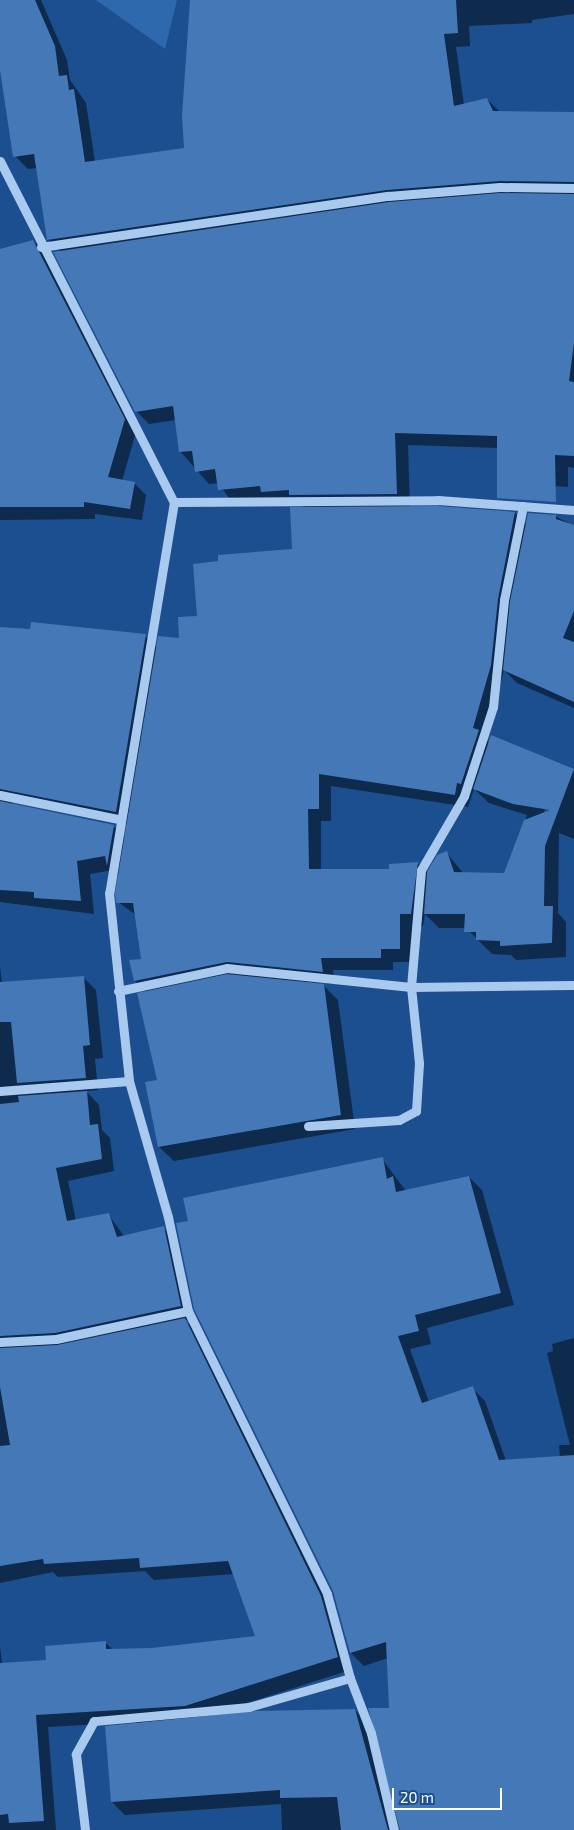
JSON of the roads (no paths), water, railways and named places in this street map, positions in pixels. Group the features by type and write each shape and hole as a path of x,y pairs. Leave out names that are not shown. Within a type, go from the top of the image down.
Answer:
{"street":[{"path":"0,161 41,248 174,502 118,819 109,893 118,991 130,1082 168,1216 188,1311 327,1594 350,1678 371,1733 394,1830"},
{"path":"41,248 388,196 500,187 574,188"},
{"path":"174,502 438,500 574,510"},
{"path":"308,1126 399,1120 416,1111 419,1063 411,986 421,870 464,796 493,707 504,600 523,506"},
{"path":"0,795 118,819"},
{"path":"118,991 228,968 411,986 574,985"},
{"path":"0,1091 130,1082"},
{"path":"0,1342 56,1339 188,1311"},
{"path":"85,1830 76,1754 94,1721 249,1707 350,1678"}]}
